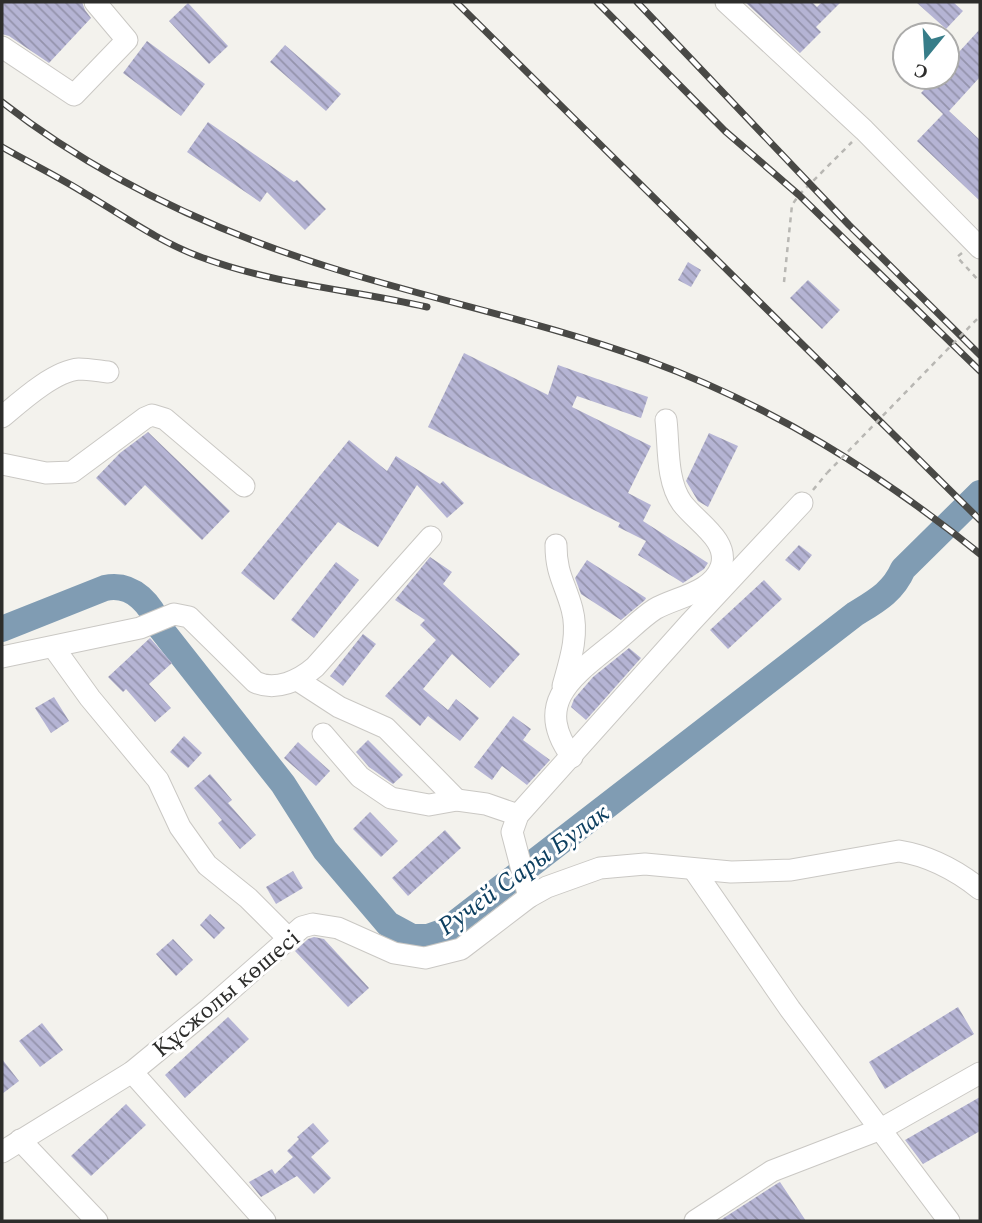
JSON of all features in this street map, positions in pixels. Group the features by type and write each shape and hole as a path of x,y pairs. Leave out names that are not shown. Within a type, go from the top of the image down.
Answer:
{"street":[{"path":"2,47 75,95 127,40 95,2"},
{"path":"726,2 864,130 980,248"},
{"path":"2,417 42,385 64,374 78,369 108,372"},
{"path":"2,464 46,473 72,472 152,415 165,419 244,486"},
{"path":"562,691 593,659 655,610 700,589 714,580 720,569 723,557 720,545 681,502 673,485 666,420"},
{"path":"529,897 512,832 518,815 802,503"},
{"path":"2,657 140,628 174,614 189,617 255,682 266,685 299,681 315,667 431,537"},
{"path":"556,545 556,564 575,624 562,691 555,710 555,724 572,757"},
{"path":"54,648 90,698 158,780 180,827 207,865 248,898 288,938"},
{"path":"299,681 339,707 386,728 457,800"},
{"path":"323,734 360,777 391,798 429,805 457,800 486,804 518,815"},
{"name":"Құсжолы көшесі","path":"9,1143 132,1072 210,1008 288,938 302,927 313,923 338,928 394,953 425,958 461,949 529,897 547,887 600,868 645,864 731,872 790,870 899,851 916,854 941,864 980,889"},
{"path":"694,870 790,1009 948,1221"},
{"path":"132,1072 265,1221"},
{"path":"695,1221 772,1171 881,1129 980,1073"},
{"path":"9,1143 97,1221"}],"path":[{"path":"784,282 792,205 864,130"},
{"path":"969,271 980,282"},
{"path":"802,503 827,473 980,316"}],"building":[{"path":"2,2 82,2 91,18 49,63 2,34"},
{"path":"745,2 812,2 817,7 822,2 841,2 816,27 821,32 800,53"},
{"path":"916,2 953,2 963,11 954,21 937,21"},
{"path":"188,3 228,46 209,64 169,21"},
{"path":"980,29 980,77 949,111 980,140 980,201 917,141 943,114 921,93 961,91 961,50"},
{"path":"147,41 205,84 181,116 123,73"},
{"path":"285,45 341,94 326,111 270,62"},
{"path":"208,122 294,182 297,180 326,209 305,230 267,192 260,202 187,152"},
{"path":"688,262 701,270 691,287 678,280"},
{"path":"808,280 840,310 822,329 790,298"},
{"path":"464,353 548,395 558,365 648,397 641,418 577,396 572,407 651,446 628,493 651,505 643,521 708,563 704,569 683,583 638,555 646,541 618,527 620,523 428,427"},
{"path":"148,432 230,511 202,540 145,485 125,506 96,478 120,453"},
{"path":"709,433 738,446 708,507 698,501 686,481"},
{"path":"349,440 387,471 396,456 440,484 443,481 464,503 447,518 417,485 378,547 338,522 274,600 241,573"},
{"path":"799,545 812,555 799,571 785,560"},
{"path":"430,557 452,572 443,584 520,654 490,688 452,654 423,689 448,710 456,699 479,718 460,741 428,716 420,726 385,696 436,640 420,625 425,620 395,600"},
{"path":"587,560 646,598 645,600 621,620 581,594 575,578"},
{"path":"336,562 359,580 314,638 291,620"},
{"path":"764,580 782,599 728,649 710,630"},
{"path":"363,634 376,644 343,686 330,676"},
{"path":"150,638 172,663 149,684 171,708 155,722 126,689 123,692 108,677"},
{"path":"629,648 641,658 586,720 571,707 574,699 593,677"},
{"path":"54,697 69,721 51,733 35,708"},
{"path":"513,716 531,729 523,740 550,760 527,785 502,766 492,780 474,767"},
{"path":"184,736 202,753 188,768 170,752"},
{"path":"368,740 403,775 393,784 369,767 356,752"},
{"path":"298,742 330,771 316,786 284,758"},
{"path":"210,774 232,800 228,803 256,835 240,849 218,823 222,820 194,788"},
{"path":"370,812 398,841 381,857 353,829"},
{"path":"445,830 461,848 408,896 392,878"},
{"path":"293,871 303,888 276,904 266,887"},
{"path":"210,914 225,928 214,939 200,925"},
{"path":"314,937 324,939 369,988 348,1007 295,951"},
{"path":"173,939 193,960 176,976 156,954"},
{"path":"958,1007 974,1034 885,1089 869,1062"},
{"path":"228,1017 249,1039 185,1098 165,1075"},
{"path":"42,1023 63,1050 40,1067 19,1041"},
{"path":"2,1059 19,1081 2,1094"},
{"path":"980,1097 980,1131 923,1164 905,1140"},
{"path":"126,1104 146,1125 91,1176 71,1156"},
{"path":"313,1123 329,1141 311,1157 331,1178 314,1194 297,1176 261,1197 249,1182 272,1169 275,1174 293,1157 287,1151 299,1139 297,1137"},
{"path":"780,1182 806,1221 719,1221 778,1183"}],"waterway":[{"name":"Ручей Сары Булак","path":"2,629 105,588 115,587 133,592 147,604 161,629 283,784 325,850 388,924 412,937 428,937 445,931 883,595 903,569 980,493"}],"railway":[{"path":"456,2 980,520"},
{"path":"597,2 725,131 799,195 980,371"},
{"path":"637,2 849,225 980,355"},
{"path":"2,102 41,131 123,181 256,242 348,273 610,347 693,378 737,398 822,443 862,468 980,554"},
{"path":"2,147 154,235 198,256 255,274 427,307"}]}
